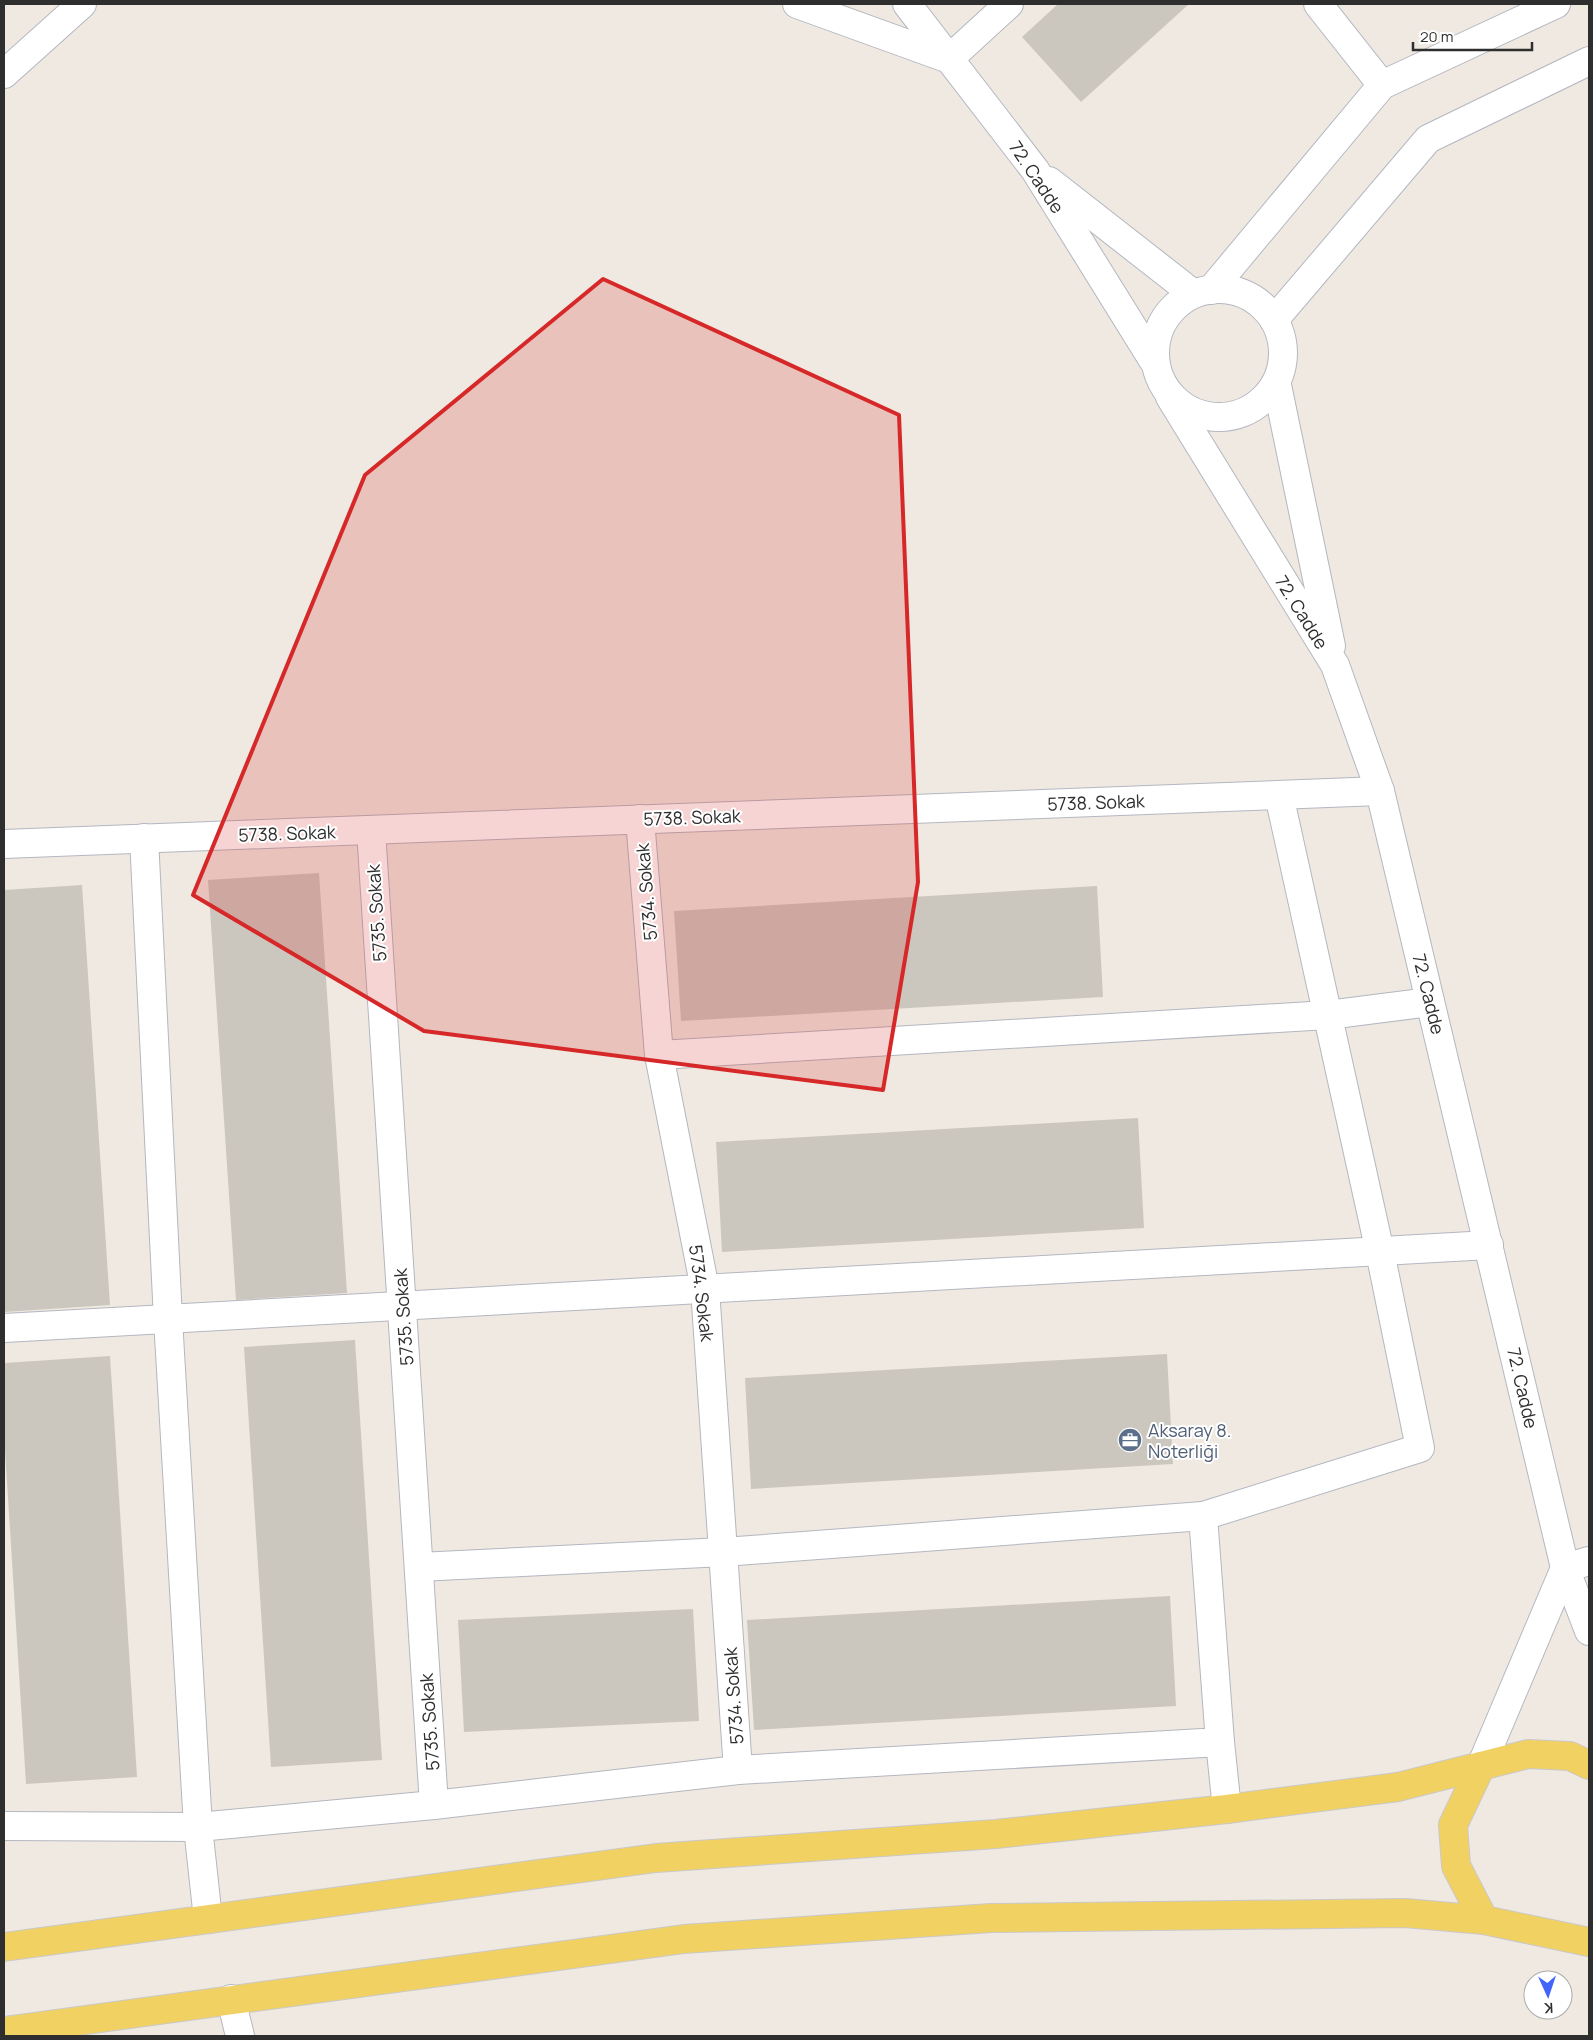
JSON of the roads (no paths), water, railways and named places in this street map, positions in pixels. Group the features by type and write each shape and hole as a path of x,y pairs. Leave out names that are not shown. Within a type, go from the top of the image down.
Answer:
{"main road":[{"path":"4,1947 656,1858 996,1834 1227,1809 1398,1787 1528,1754 1570,1756 1589,1765"},
{"path":"1481,1766 1453,1825 1456,1866 1484,1920"},
{"path":"4,2031 684,1939 991,1918 1405,1913 1484,1920 1589,1942"}],"street":[{"path":"4,74 82,4"},
{"path":"798,4 949,58 1009,4"},
{"name":"72. Cadde","path":"907,4 1035,170 1153,360"},
{"path":"1318,4 1382,85"},
{"path":"1472,43 1510,4"},
{"path":"1277,385 1247,413 1206,417 1170,397 1153,360 1161,320 1201,291 1382,85 1556,4"},
{"path":"1274,320 1428,139 1589,61"},
{"path":"1035,170 1201,291 1232,288 1268,308 1285,345 1277,385 1335,665"},
{"name":"72. Cadde","path":"1170,397 1335,665 1380,791 1489,1245 1577,1564 1589,1630"},
{"name":"5738. Sokak","path":"4,844 1380,791"},
{"path":"419,1567 724,1552 1203,1516 1420,1448 1380,1252 1279,795"},
{"name":"5734. Sokak","path":"640,819 659,1055 705,1289 738,1770"},
{"name":"5735. Sokak","path":"371,830 434,1805"},
{"path":"144,838 168,1318 198,1826 208,1919"},
{"path":"659,1055 1328,1015 1430,1002"},
{"path":"4,1328 1489,1245"},
{"path":"1203,1516 1220,1742 1227,1809"},
{"path":"1481,1766 1577,1564"},
{"path":"4,1826 198,1826 434,1805 738,1770 1220,1742"},
{"path":"231,1999 240,2036"}],"place":[{"name":"Aksaray 8. Noterliği","path":"1130,1440"}]}
